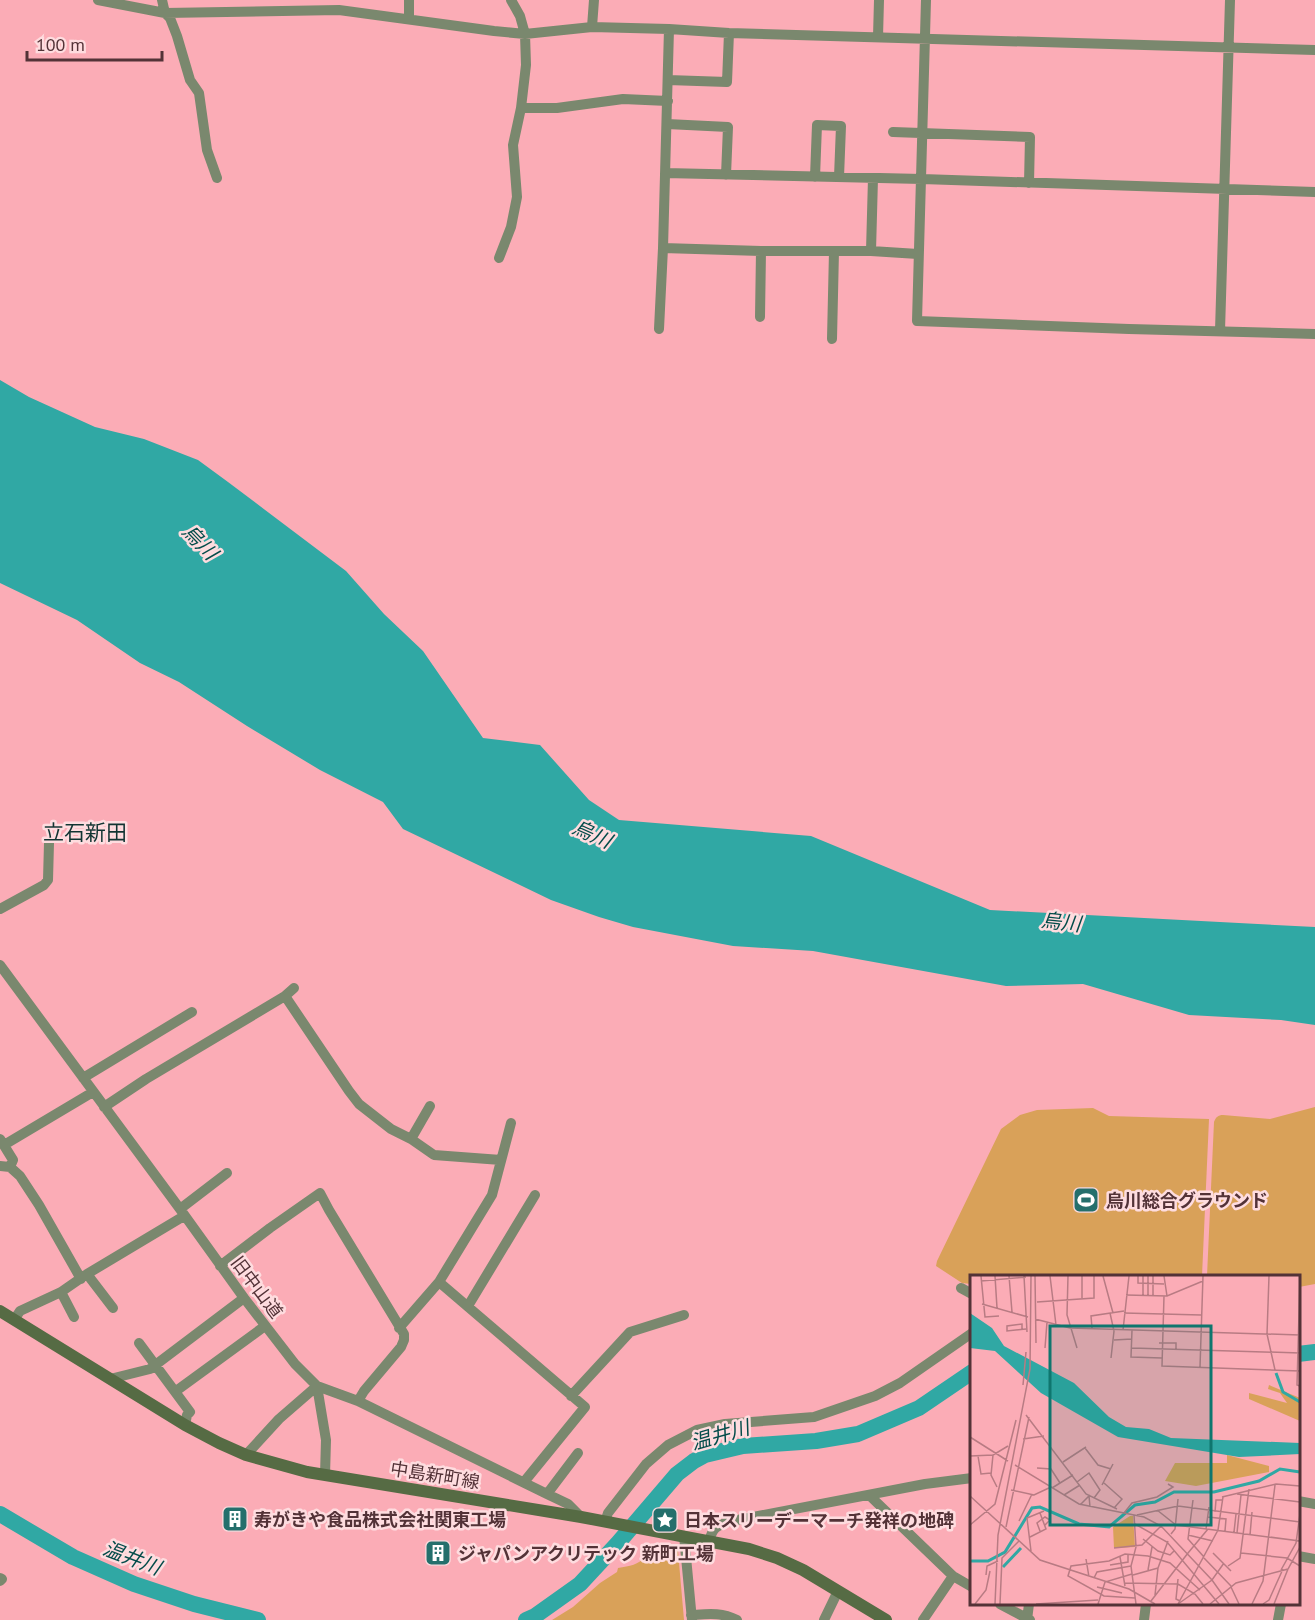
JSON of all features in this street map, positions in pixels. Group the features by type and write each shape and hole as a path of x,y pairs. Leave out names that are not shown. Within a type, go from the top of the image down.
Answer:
{"main road":[{"name":"中島新町線","path":"5,1316 185,1425 246,1455 289,1468 325,1475 581,1517 749,1549 803,1570 885,1620"}],"street":[{"path":"98,0 165,13 339,5 409,20 525,34 592,27 878,38 1315,50"},
{"path":"162,0 165,13 171,18 190,80 199,93 207,150 217,178"},
{"path":"409,0 409,20"},
{"path":"500,258 511,227 517,197 513,145 526,65 525,34 520,16 511,0"},
{"path":"592,27 594,0"},
{"path":"878,38 879,0"},
{"path":"926,0 917,321 1315,334"},
{"path":"1220,331 1230,0"},
{"path":"659,329 669,29"},
{"path":"668,81 727,82 729,33"},
{"path":"520,108 557,108 622,99 668,101"},
{"path":"667,124 728,127 726,175"},
{"path":"815,177 817,126 841,126 839,177"},
{"path":"893,132 1030,137 1029,183"},
{"path":"665,173 1315,192"},
{"path":"871,251 873,178"},
{"path":"663,248 871,251 918,254"},
{"path":"760,317 761,251"},
{"path":"832,339 834,251"},
{"path":"0,909 44,885 48,880 50,843"},
{"name":"旧中山道","path":"0,965 265,1326 295,1364 317,1386 358,1401 524,1482 568,1504 581,1517"},
{"path":"104,1107 146,1079 285,996 294,988"},
{"path":"285,996 359,1104 391,1129 434,1155 501,1160"},
{"path":"83,1078 192,1012"},
{"path":"93,1092 2,1142 13,1160 5,1166 20,1176 84,1276 113,1308"},
{"path":"411,1139 430,1106"},
{"path":"399,1328 439,1281 492,1195 511,1123"},
{"path":"5,1316 61,1292 182,1213 227,1173"},
{"path":"220,1266 320,1193 404,1334 401,1347 358,1401"},
{"path":"468,1306 535,1195"},
{"path":"439,1281 585,1407 524,1482"},
{"path":"961,1288 970,1292"},
{"path":"61,1292 74,1317"},
{"path":"110,1379 150,1369 244,1298"},
{"path":"571,1396 630,1332 684,1315"},
{"path":"176,1391 265,1326"},
{"path":"608,1523 608,1513 646,1464 668,1445 697,1430 725,1424 814,1417 875,1396 900,1383 970,1334"},
{"path":"139,1343 190,1412 185,1425"},
{"path":"246,1455 279,1419 317,1386"},
{"path":"317,1386 326,1440 325,1475"},
{"path":"547,1494 578,1453"},
{"path":"709,1541 716,1526 727,1522 925,1484 970,1478"},
{"path":"869,1496 953,1576 970,1586"},
{"path":"1300,1501 1315,1504"},
{"path":"684,1536 691,1618 719,1614 736,1620"},
{"path":"1300,1556 1315,1559"},
{"path":"923,1620 953,1576"},
{"path":"824,1620 838,1591"},
{"path":"1002,1605 1028,1620 1029,1605"},
{"path":"1144,1620 1146,1605"},
{"path":"1278,1620 1281,1605"}],"shaded area":[{"path":"1315,1107 1315,1284 1300,1287 1300,1275 1207,1275 1214,1122 1218,1116 1223,1115 1270,1119"},
{"name":"烏川総合グラウンド","path":"1093,1108 1109,1116 1209,1119 1202,1275 970,1275 970,1284 962,1283 936,1266 1001,1129 1020,1115 1037,1110"},
{"path":"657,1545 678,1551 684,1620 552,1620 573,1607 600,1583 617,1572 618,1568 640,1561"}],"water":[{"name":"烏川","path":"0,380 29,397 95,427 144,439 198,460 346,571 384,614 423,651 483,738 540,745 589,800 619,820 811,836 990,910 1315,927 1315,1025 1281,1020 1189,1015 1083,984 1006,986 813,951 733,946 633,927 551,900 403,829 383,802 320,770 179,682 140,663 77,620 0,583"}],"waterway":[{"name":"温井川","path":"1300,1354 1315,1352"},
{"name":"温井川","path":"526,1620 580,1584 677,1474 694,1461 705,1455 743,1446 816,1441 858,1434 919,1408 970,1373"},
{"name":"温井川","path":"0,1514 73,1557 134,1584 194,1604 258,1620"}],"place":[{"name":"烏川総合グラウンド","path":"1086,1200"},
{"name":"寿がきや食品株式会社関東工場","path":"235,1519"},
{"name":"日本スリーデーマーチ発祥の地碑","path":"665,1520"},
{"name":"ジャパンアクリテック 新町工場","path":"438,1553"}],"district":[{"name":"立石新田","path":"85,832"}]}
